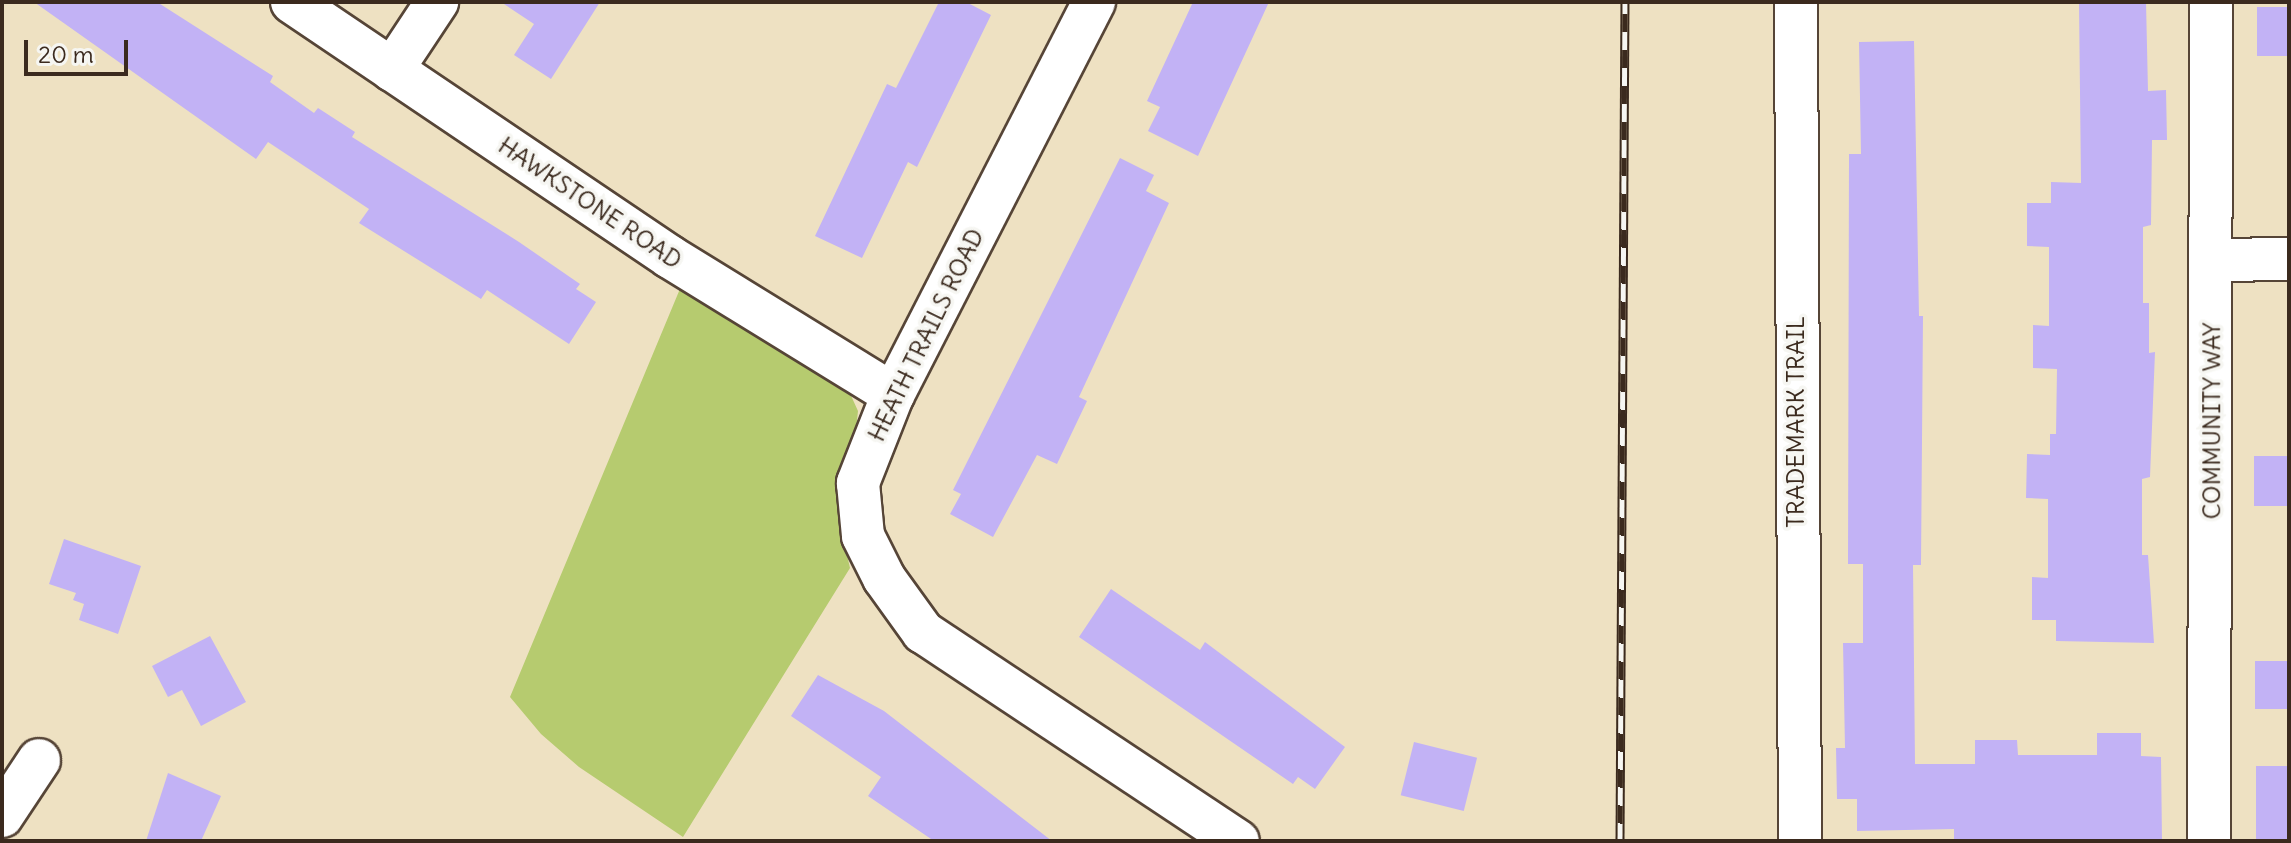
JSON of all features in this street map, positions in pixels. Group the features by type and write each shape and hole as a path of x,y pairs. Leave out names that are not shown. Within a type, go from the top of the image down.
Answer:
{"street":[{"name":"HAWKSTONE ROAD","path":"292,2 670,257 893,394"},
{"path":"392,70 437,2"},
{"name":"HEATH TRAILS ROAD","path":"1094,2 893,394 858,483 863,536 884,578 923,632 1238,841"},
{"name":"TRADEMARK TRAIL","path":"1796,2 1800,841"},
{"name":"COMMUNITY WAY","path":"2209,841 2211,2"},
{"path":"2212,260 2289,259"},
{"path":"2,816 39,760"}],"green space":[{"path":"682,284 848,389 858,411 844,542 850,568 683,837 579,767 541,734 510,697"}],"building":[{"path":"34,2 157,2 273,76 270,82 314,113 318,108 355,132 352,137 519,242 580,284 576,289 596,302 569,344 487,290 481,299 359,223 369,209 268,142 256,159"},
{"path":"501,2 600,2 551,79 514,55 534,24"},
{"path":"939,2 966,2 991,15 917,167 908,162 862,258 815,236 887,84 896,88"},
{"path":"1193,2 1269,2 1198,156 1148,131 1160,107 1147,101"},
{"path":"2079,2 2146,2 2148,91 2166,90 2167,140 2152,140 2151,225 2143,227 2143,303 2149,303 2149,353 2155,352 2150,477 2142,479 2142,555 2148,555 2154,643 2056,641 2056,620 2032,620 2032,577 2048,578 2048,499 2026,498 2027,454 2050,455 2050,434 2056,434 2057,369 2033,368 2033,325 2049,326 2049,247 2027,246 2027,203 2051,203 2051,182 2081,183"},
{"path":"2257,7 2289,7 2289,56 2257,56"},
{"path":"1914,41 1919,316 1923,316 1921,565 1913,565 1915,764 1975,764 1975,740 2017,740 2018,755 2097,755 2097,733 2141,733 2141,756 2161,757 2162,841 1954,841 1954,829 1857,831 1857,799 1837,799 1836,748 1845,748 1843,643 1863,643 1863,564 1848,564 1849,154 1861,154 1859,42"},
{"path":"1120,158 1154,175 1146,191 1169,203 1079,397 1087,401 1057,464 1037,455 993,537 950,514 961,494 953,490"},
{"path":"2254,456 2289,456 2289,506 2254,506"},
{"path":"64,539 141,566 118,634 79,620 84,604 73,600 76,593 49,584"},
{"path":"1111,589 1200,650 1205,642 1345,747 1315,789 1298,777 1293,784 1079,637"},
{"path":"210,636 246,702 201,726 182,690 168,697 152,666"},
{"path":"2255,661 2289,661 2289,709 2255,709"},
{"path":"818,675 884,711 1052,841 934,841 868,796 881,777 791,716"},
{"path":"1414,742 1477,758 1464,811 1401,795"},
{"path":"2256,766 2289,766 2289,841 2256,841"},
{"path":"168,773 221,796 201,841 146,841"}],"railway":[{"path":"1620,841 1625,2"}]}
